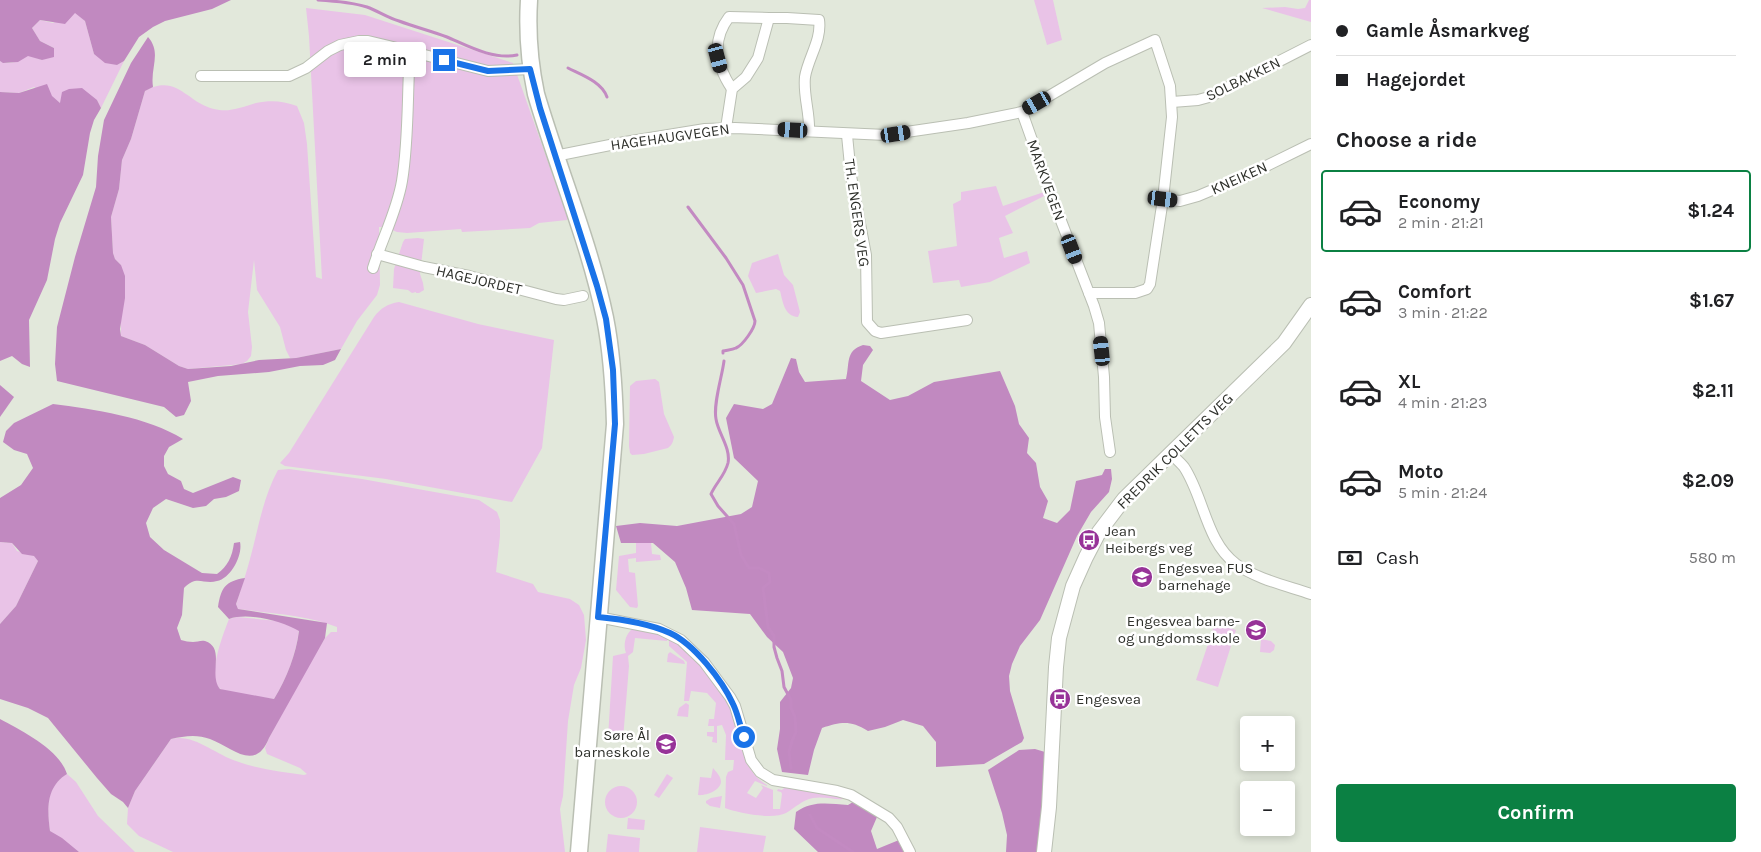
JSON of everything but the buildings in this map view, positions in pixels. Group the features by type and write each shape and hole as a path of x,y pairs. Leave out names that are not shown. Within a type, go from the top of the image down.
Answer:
{"main road":[{"path":"529,0 528,45 530,69 555,156 597,286 606,319 613,370 615,424 579,852"}],"street":[{"path":"726,128 732,89 718,58 718,38 721,30 729,17 787,18 818,20 820,27 805,79 809,122 808,131"},
{"path":"732,89 746,77 758,58 769,18"},
{"name":"HAGEHAUGVEGEN","path":"555,156 675,134 726,128 808,131 847,135 896,134 968,123 1022,112 1105,63 1155,40 1170,86 1172,102"},
{"path":"201,76 289,76 306,68 328,51 352,42 368,41 488,71 530,69"},
{"name":"SOLBAKKEN","path":"1172,102 1209,97 1311,45"},
{"path":"372,268 402,182 410,51"},
{"path":"1089,293 1135,293 1146,289 1151,275 1163,199 1172,102"},
{"name":"MARKVEGEN","path":"1022,112 1099,323 1104,377 1105,417 1110,452"},
{"name":"TH. ENGERS VEG","path":"847,135 851,176 866,255 868,322 875,331 881,333 967,320"},
{"name":"KNEIKEN","path":"1163,199 1180,201 1198,196 1248,175 1311,144"},
{"name":"HAGEJORDET","path":"377,254 424,268 469,276 556,299 564,300 582,296"},
{"name":"FREDRIK COLLETTS VEG","path":"1044,852 1049,807 1059,638 1076,579 1086,556 1114,511 1124,499 1284,343 1311,305"},
{"path":"1170,453 1183,467 1204,508 1220,546 1235,563 1247,572 1311,594"},
{"path":"598,617 659,629 681,640 704,662 730,697 735,706 750,760 760,772 773,780 851,795 889,818 904,837 910,852"}],"shaded area":[{"path":"0,0 231,0 212,9 165,21 153,27 139,37 124,61 117,65 105,63 94,54 85,21 75,13 65,24 40,20 32,28 40,41 54,48 54,57 42,60 28,56 18,62 3,63 0,61"},
{"path":"1034,0 1053,0 1062,40 1047,45"},
{"path":"1309,0 1311,0 1311,22 1262,8 1305,8"},
{"path":"306,8 365,15 513,63 567,220 539,223 530,228 462,232 461,229 407,233 379,227 380,285 377,295 357,321 341,349 296,358 290,358 280,327 257,290 254,260 248,312 252,347 251,356 242,364 188,369 179,366 145,345 121,336 121,265 115,259 113,253 111,217 119,189 122,160 131,139 145,91 156,86 174,87 205,106 220,110 235,109 272,101 297,106 304,123 307,144 316,277 322,279"},
{"path":"75,12 85,21 94,54 117,65 124,61 101,108 97,100 60,103 34,87 19,93 0,92 0,61 14,62 28,55 42,60 54,48 40,41 32,28 40,20 53,23"},
{"path":"148,37 152,43 155,55 153,87 145,91 131,139 122,160 119,189 111,217 113,253 115,259 121,265 125,276 121,336 145,345 179,366 188,369 231,366 259,360 296,358 341,349 335,360 323,365 218,376 188,382 191,401 184,415 176,417 164,407 57,381 55,364 57,327 96,187 98,156 104,120 131,63"},
{"path":"47,84 52,96 60,103 62,92 69,89 82,88 97,100 101,108 94,120 90,133 83,175 60,223 47,280 29,320 30,367 22,364 12,356 0,361 0,92 19,93"},
{"path":"996,186 1003,206 1047,191 1048,194 1005,216 1013,233 999,238 1004,258 1027,251 1030,263 990,282 961,287 959,280 933,283 928,251 957,246 953,204 961,200 961,192"},
{"path":"405,239 424,239 420,274 424,290 419,293 412,293 408,290 393,288 394,269 403,242"},
{"path":"778,254 784,275 793,285 800,312 798,317 793,316 787,311 780,291 776,289 756,293 748,276 752,263"},
{"path":"399,302 478,324 554,340 542,448 512,502 386,479 285,466 280,463 289,453 374,317 385,307"},
{"path":"863,345 870,346 873,350 863,365 861,381 890,400 908,396 934,382 1000,371 1015,406 1019,424 1029,438 1027,453 1036,463 1040,487 1048,501 1043,518 1057,523 1070,510 1076,481 1102,475 1105,469 1111,469 1112,479 1109,492 1091,512 1077,536 1040,620 1020,646 1012,664 1009,676 1010,691 1024,738 1022,742 984,764 936,767 936,742 923,726 903,720 868,731 856,725 845,723 822,728 808,775 782,772 777,749 780,729 780,702 791,688 793,678 783,652 767,637 750,614 692,610 686,588 675,562 653,543 621,543 616,526 640,523 677,526 741,514 752,507 758,481 734,458 726,418 734,404 763,409 772,404 791,358 796,359 799,372 805,382 846,379 851,354"},
{"path":"655,379 659,382 664,414 674,437 668,448 632,455 629,446 630,386 636,381"},
{"path":"0,385 14,397 0,417"},
{"path":"53,404 120,415 154,425 183,439 169,447 164,456 164,466 168,474 181,481 184,489 193,493 233,477 241,480 239,491 226,497 214,499 206,506 193,508 166,499 153,508 146,523 150,537 164,550 202,573 217,574 221,571 229,561 234,543 240,542 238,559 227,575 222,579 212,582 196,581 184,588 182,615 177,628 181,640 192,642 205,641 215,649 216,676 220,689 274,699 290,666 299,631 284,624 255,617 229,619 218,607 223,590 228,583 245,578 236,604 238,609 327,623 325,638 263,748 257,754 250,756 242,755 200,736 171,739 135,791 128,808 111,794 48,718 28,708 0,699 0,624 16,606 38,561 34,556 22,554 12,543 0,542 0,498 21,485 33,468 27,454 14,450 3,442 6,431 14,423"},
{"path":"289,469 362,479 479,500 497,512 500,520 496,572 533,584 538,592 570,599 579,605 584,615 586,640 581,668 574,685 568,721 563,796 560,809 565,852 173,852 139,836 127,824 128,808 135,791 171,739 179,738 196,741 228,758 244,764 287,773 307,774 300,768 267,754 265,748 305,671 325,638 331,632 337,632 337,627 301,617 238,609 236,604 268,491 278,470"},
{"path":"0,542 12,543 17,551 35,556 38,561 16,606 0,624"},
{"path":"636,543 651,543 652,554 660,555 661,560 636,562 636,558 628,559 629,572 635,573 637,608 630,607 616,590 619,556 636,553"},
{"path":"237,617 278,621 299,630 290,666 274,699 231,693 221,689 217,684 215,666 220,644 229,619"},
{"path":"1215,623 1236,630 1218,687 1196,680"},
{"path":"632,629 668,638 667,641 635,638 633,652 628,656 629,666 623,739 608,738 613,656 626,653 625,640"},
{"path":"669,638 705,668 725,697 730,707 746,761 758,778 767,785 755,781 747,793 756,798 763,788 761,785 773,790 773,809 780,809 782,794 777,791 785,787 845,798 821,797 809,799 786,813 773,816 747,814 725,808 726,777 728,772 733,770 734,760 725,760 726,735 722,725 717,726 717,743 712,742 713,737 707,736 707,732 714,732 714,726 708,726 709,719 714,719 716,703 707,693 691,691 689,701 684,701 687,662 669,646"},
{"path":"1261,639 1271,641 1275,645 1274,650 1270,653 1260,652"},
{"path":"670,652 684,661 685,664 667,662"},
{"path":"686,703 689,705 688,717 677,716 679,708"},
{"path":"0,719 39,742 63,765 67,774 55,785 50,799 48,815 50,831 79,852 0,852"},
{"path":"1035,749 1045,752 1043,807 1037,852 1006,852 1007,835 988,770 1019,750"},
{"path":"713,768 720,778 720,785 712,792 698,795 700,777 711,778"},
{"path":"67,774 76,782 98,816 135,852 79,852 50,831 48,807 51,792 60,779"},
{"path":"667,774 673,778 659,798 654,795"},
{"path":"621,786 627,787 632,791 636,796 636,808 632,813 627,817 621,818 615,817 610,813 606,808 605,802 606,796 610,791 615,787"},
{"path":"722,796 720,808 706,803 711,798"},
{"path":"853,802 874,813 877,817 871,831 877,849 899,840 905,852 818,852 794,829 796,812 802,808 815,804 848,805"},
{"path":"628,818 645,820 644,830 627,829"},
{"path":"700,827 766,836 763,852 697,852"},
{"path":"608,834 640,838 639,852 606,852"}],"waterway":[{"path":"318,0 361,5 395,20 447,37 490,54 499,56 517,55"},
{"path":"568,68 596,83 607,97"},
{"path":"688,207 726,258 743,285 755,321 751,332 745,340 734,349 723,351 723,353"},
{"path":"724,361 715,413 717,424 728,452 728,463 711,494 718,506 734,524 741,555 749,568 759,568 769,573 770,582 763,588 768,627 774,636 774,647 782,671 784,687 791,700 791,708 795,717 796,732 789,752 791,768"},
{"path":"810,815 817,828 853,852"}],"place":[{"name":"Jean Heibergs veg","path":"1089,540"},
{"name":"Engesvea FUS barnehage","path":"1142,577"},
{"name":"Engesvea barne- og ungdomsskole","path":"1256,630"},
{"name":"Engesvea","path":"1060,699"},
{"name":"Søre Ål barneskole","path":"666,744"}],"route":[{"path":"444,60 488,71 530,69 540,108 580,227 597,286 606,319 615,397 615,424 598,617 659,629 681,640 704,662 730,697 735,706 744,737"}]}
